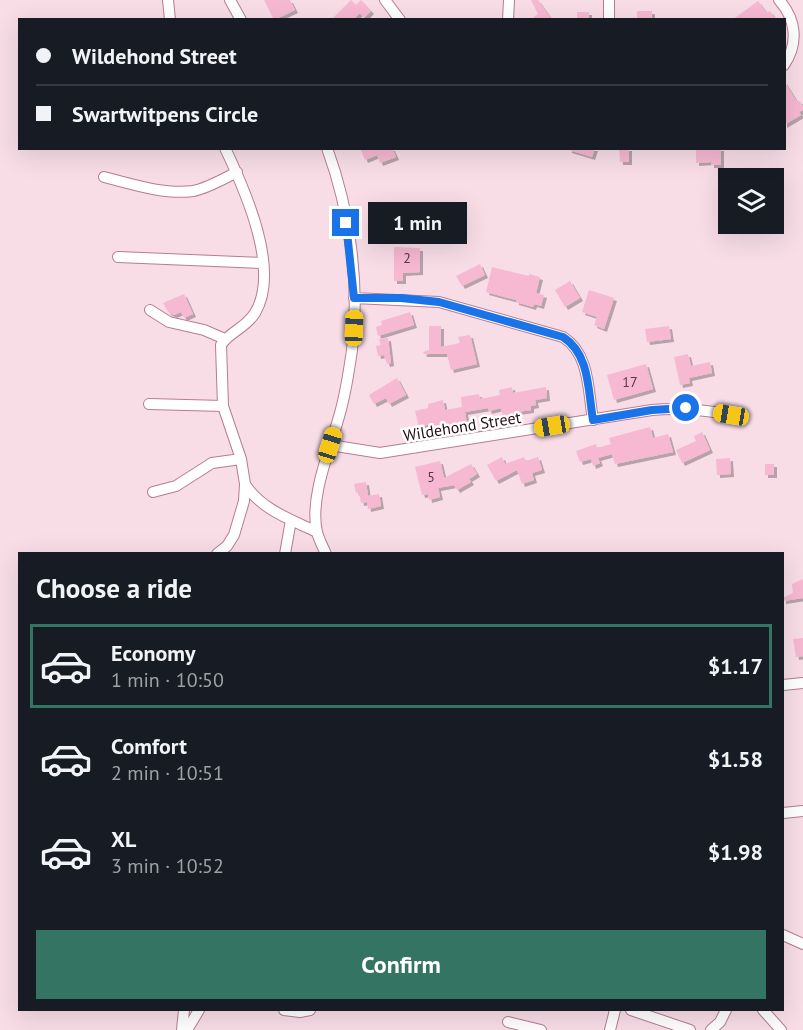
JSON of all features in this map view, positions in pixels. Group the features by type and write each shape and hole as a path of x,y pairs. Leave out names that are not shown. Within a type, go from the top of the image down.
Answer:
{"street":[{"path":"168,0 170,18"},
{"path":"230,0 240,18"},
{"path":"385,0 398,18"},
{"path":"508,18 509,0"},
{"path":"609,0 609,18"},
{"path":"779,0 794,25 791,54 786,62"},
{"path":"220,552 227,546 234,535 244,501 245,484 241,459 223,406 221,345 225,339 242,329 256,311 265,275 257,228 237,172 226,150"},
{"path":"325,552 317,532 317,500 348,379 354,298 346,223 337,177 328,150"},
{"path":"104,177 154,188 193,191 237,172"},
{"path":"118,257 263,263"},
{"path":"354,298 401,298 439,302 563,337 572,343 582,358 593,420"},
{"path":"150,310 169,322 204,330 225,339"},
{"path":"149,404 223,406"},
{"name":"Wildehond Street","path":"330,445 380,453 671,408 741,417"},
{"path":"153,492 176,486 212,463 241,459"},
{"path":"245,484 251,495 261,503 317,532"},
{"path":"285,552 291,520"},
{"path":"784,685 803,683"},
{"path":"784,813 803,811"},
{"path":"784,935 803,944"},
{"path":"182,1030 184,1011"},
{"path":"187,1030 198,1011"},
{"path":"610,1030 614,1011"},
{"path":"634,1011 690,1030"},
{"path":"711,1030 720,1022 726,1011"},
{"path":"764,1011 781,1030"},
{"path":"511,1025 541,1030"}],"building":[{"path":"264,0 290,0 295,10 273,18"},
{"path":"351,0 356,5 361,0 371,11 364,18 360,13 355,18 333,18"},
{"path":"531,0 538,0 551,18 533,18 538,14"},
{"path":"758,1 767,13 770,11 775,18 735,18"},
{"path":"637,11 652,11 652,18 637,18"},
{"path":"577,12 589,12 589,18 577,18"},
{"path":"786,84 797,102 800,101 803,107 803,110 799,112 801,115 786,124"},
{"path":"361,150 393,150 396,157 380,163 377,155 365,160"},
{"path":"569,150 594,150 592,157"},
{"path":"619,150 629,150 629,162 620,162"},
{"path":"696,150 721,150 721,165 711,165 711,162 696,163"},
{"path":"394,247 420,248 420,272 403,273 403,281 394,281"},
{"path":"480,264 485,275 462,286 456,276"},
{"path":"492,267 540,277 536,293 544,295 541,306 534,304 533,307 486,292"},
{"path":"570,281 580,298 565,307 555,290"},
{"path":"589,290 614,298 604,329 594,325 597,317 582,312"},
{"path":"184,294 193,314 184,318 181,312 174,315 168,312 163,303"},
{"path":"410,312 414,325 378,336 376,327 382,325 381,321"},
{"path":"429,326 441,326 441,347 460,343 458,337 470,335 477,364 451,370 447,354 424,354 423,352 429,350"},
{"path":"669,326 671,339 647,342 645,329"},
{"path":"388,338 391,363 387,364 384,355 378,356 376,346 381,345 379,339"},
{"path":"688,354 691,366 710,362 712,373 689,378 690,383 680,385 674,357"},
{"path":"646,364 653,389 614,400 607,375"},
{"path":"397,378 406,395 389,404 386,398 374,404 369,395"},
{"path":"512,387 513,393 546,387 547,398 535,400 536,405 531,406 531,410 517,412 517,415 503,418 501,408 489,411 488,408 465,412 467,424 457,425 457,423 432,428 431,424 419,427 415,411 428,408 428,404 443,400 445,410 462,407 461,397 479,394 480,399 500,395 499,390"},
{"path":"650,427 653,438 668,434 673,452 615,464 612,454 598,458 600,463 593,466 591,459 580,462 576,451 596,444 597,448 611,444 609,438"},
{"path":"702,432 710,450 682,463 676,450 696,441 694,436"},
{"path":"502,457 505,464 524,457 526,461 538,457 542,470 532,473 534,480 522,484 517,470 496,481 487,465"},
{"path":"730,458 731,474 717,475 716,459"},
{"path":"440,461 444,478 471,464 477,474 469,479 471,482 457,490 454,485 438,488 440,497 429,500 428,494 422,495 415,467"},
{"path":"765,464 774,464 774,475 765,475"},
{"path":"366,482 368,496 379,494 381,506 368,509 367,502 361,503 359,492 356,493 354,484"},
{"path":"803,579 803,598 784,601 784,598 793,593 792,584"},
{"path":"803,638 803,656 796,657 793,639"}],"route":[{"path":"346,223 354,298 401,298 439,302 563,337 572,343 582,358 593,420 652,410 686,408"}]}
